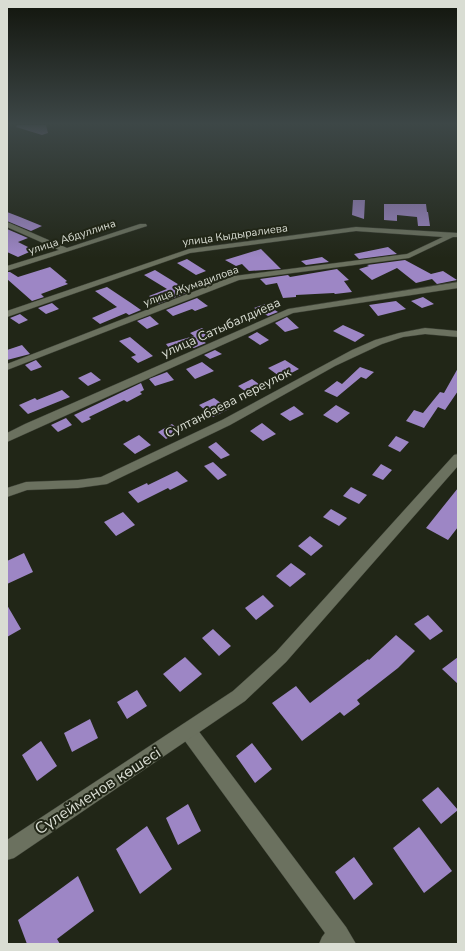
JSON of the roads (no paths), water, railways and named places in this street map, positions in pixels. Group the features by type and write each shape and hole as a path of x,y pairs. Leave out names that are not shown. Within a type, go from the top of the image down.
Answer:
{"street":[{"path":"7,224 66,250"},
{"name":"улица Абдуллина","path":"7,269 143,226"},
{"name":"улица Кыдыралиева","path":"7,314 189,251 356,229 455,235"},
{"name":"улица Жумадилова","path":"7,367 237,278 409,256 455,235"},
{"name":"улица Сатыбалдиева","path":"7,438 29,426 291,311 458,286"},
{"name":"Султанбаева переулок","path":"7,493 26,486 78,484 103,480 243,414 357,350 397,336 427,330 458,334"},
{"name":"Сүлейменов көшесі","path":"7,851 239,696 281,657 458,458"},
{"path":"188,731 338,941"}]}
